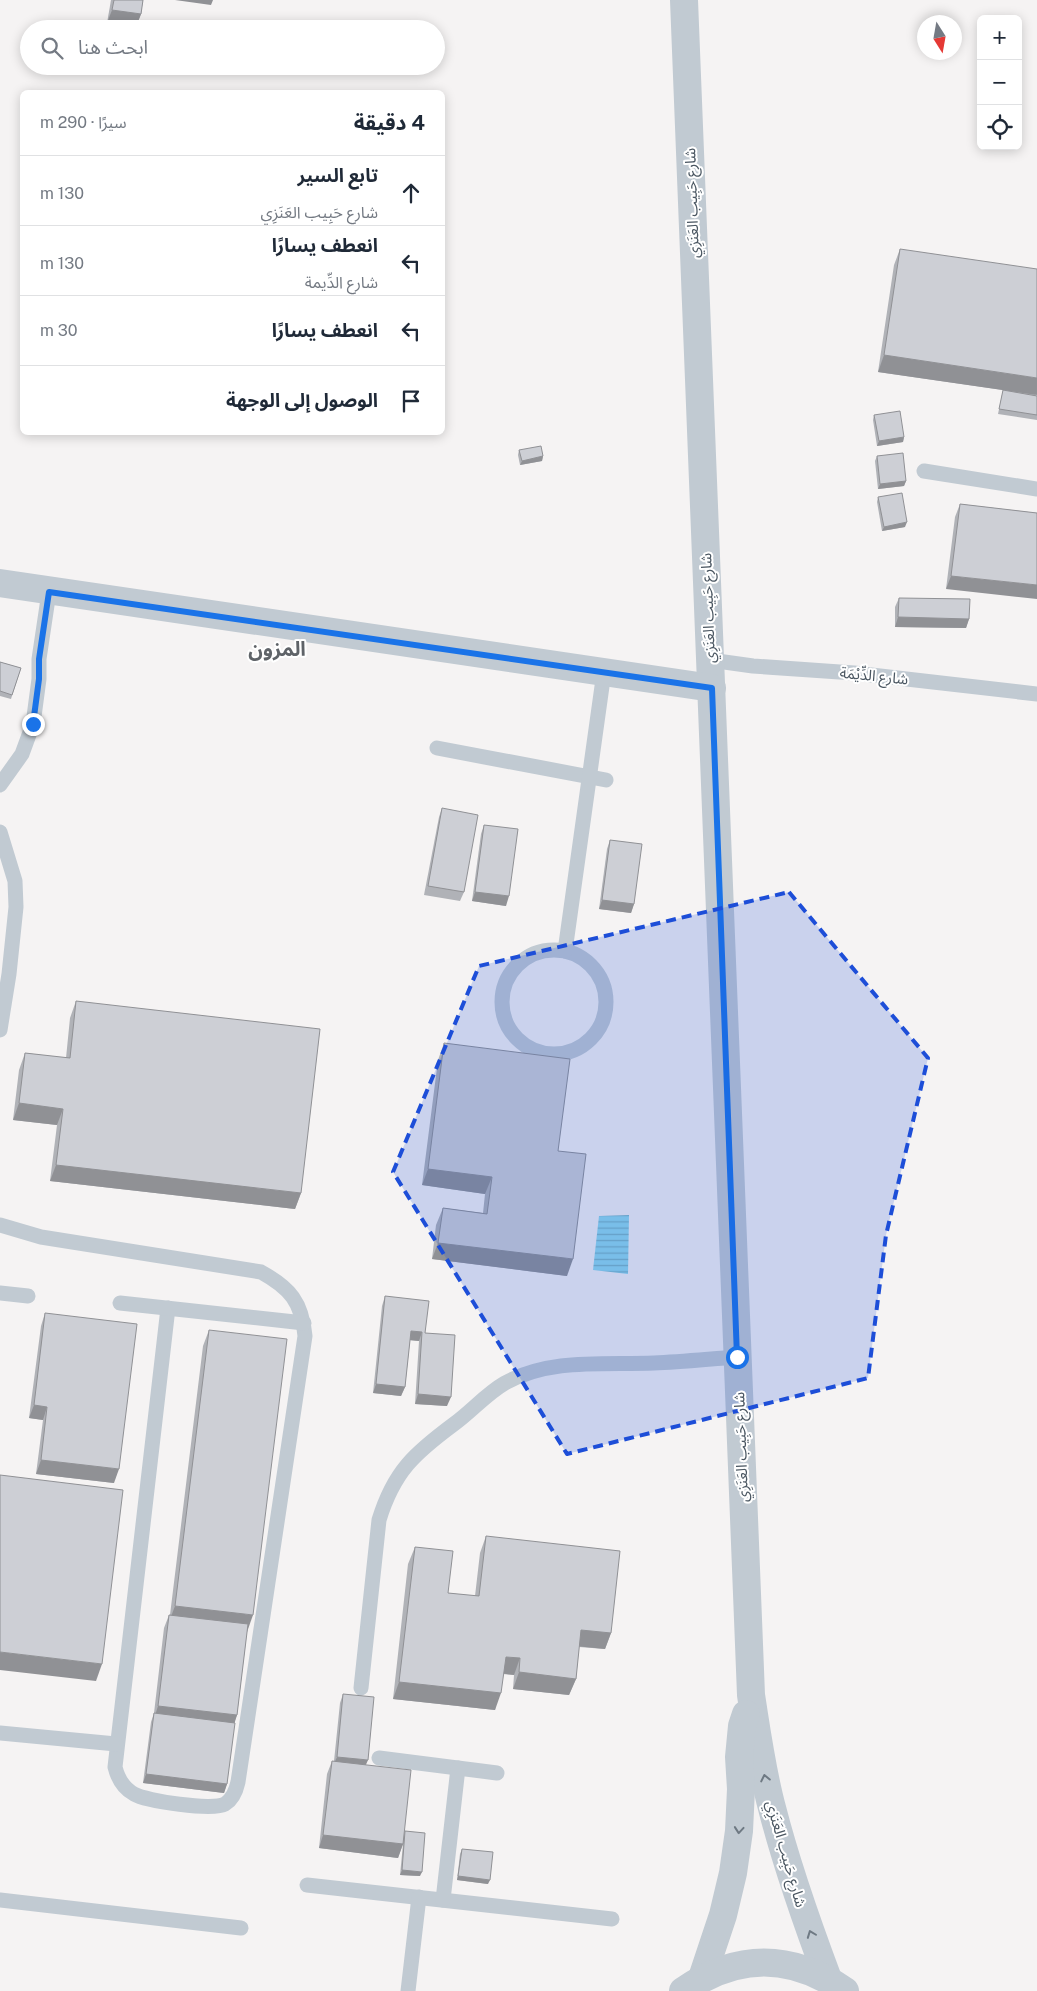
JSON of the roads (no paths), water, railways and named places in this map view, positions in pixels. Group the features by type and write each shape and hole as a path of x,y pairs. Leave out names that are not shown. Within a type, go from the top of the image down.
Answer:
{"street":[{"name":"شارع حَبِيب العَنَزِي","path":"684,0 751,1695 771,1807 804,1916 837,1985"},
{"path":"0,583 49,592 712,688"},
{"name":"شارع حَبِيب العَنَزِي","path":"692,1984 723,1915 733,1873 739,1831 741,1788 739,1757 741,1734 751,1695"},
{"path":"692,1984 733,1966 766,1962 798,1967 837,1985"}],"lane":[{"path":"924,471 1037,489"},
{"path":"0,786 22,754 33,724 39,679 39,659 49,592"},
{"name":"شارع الدِّيْمَة","path":"710,660 753,666 854,673 1037,694"},
{"path":"564,951 604,672"},
{"path":"437,748 606,780"},
{"path":"0,832 14,881 16,907 9,974 0,1030"},
{"path":"549,950 564,951 579,956 592,965 601,978 606,993 607,1009 602,1024 594,1037 582,1048 552,1055 536,1052 522,1044 511,1034 504,1020 501,1004 503,988 510,974 520,962 533,954 549,950"},
{"path":"0,1225 41,1237 261,1272 278,1281 290,1292 299,1306 304,1322 305,1336 236,1791 225,1804 208,1808 135,1795 121,1784 114,1767 168,1308"},
{"path":"0,1293 28,1296"},
{"path":"120,1303 304,1322"},
{"path":"361,1688 380,1520 385,1501 393,1484 416,1453 504,1384 526,1374 549,1367 574,1364 654,1363 737,1357"},
{"path":"0,1733 116,1744"},
{"path":"379,1758 497,1773"},
{"path":"443,1900 458,1768"},
{"path":"308,1885 612,1918"},
{"path":"408,1991 419,1897"},
{"path":"0,1900 241,1928"}],"water":[{"path":"629,1215 628,1274 593,1270 599,1216"}],"district":[{"name":"المزون","path":"277,649"}]}
